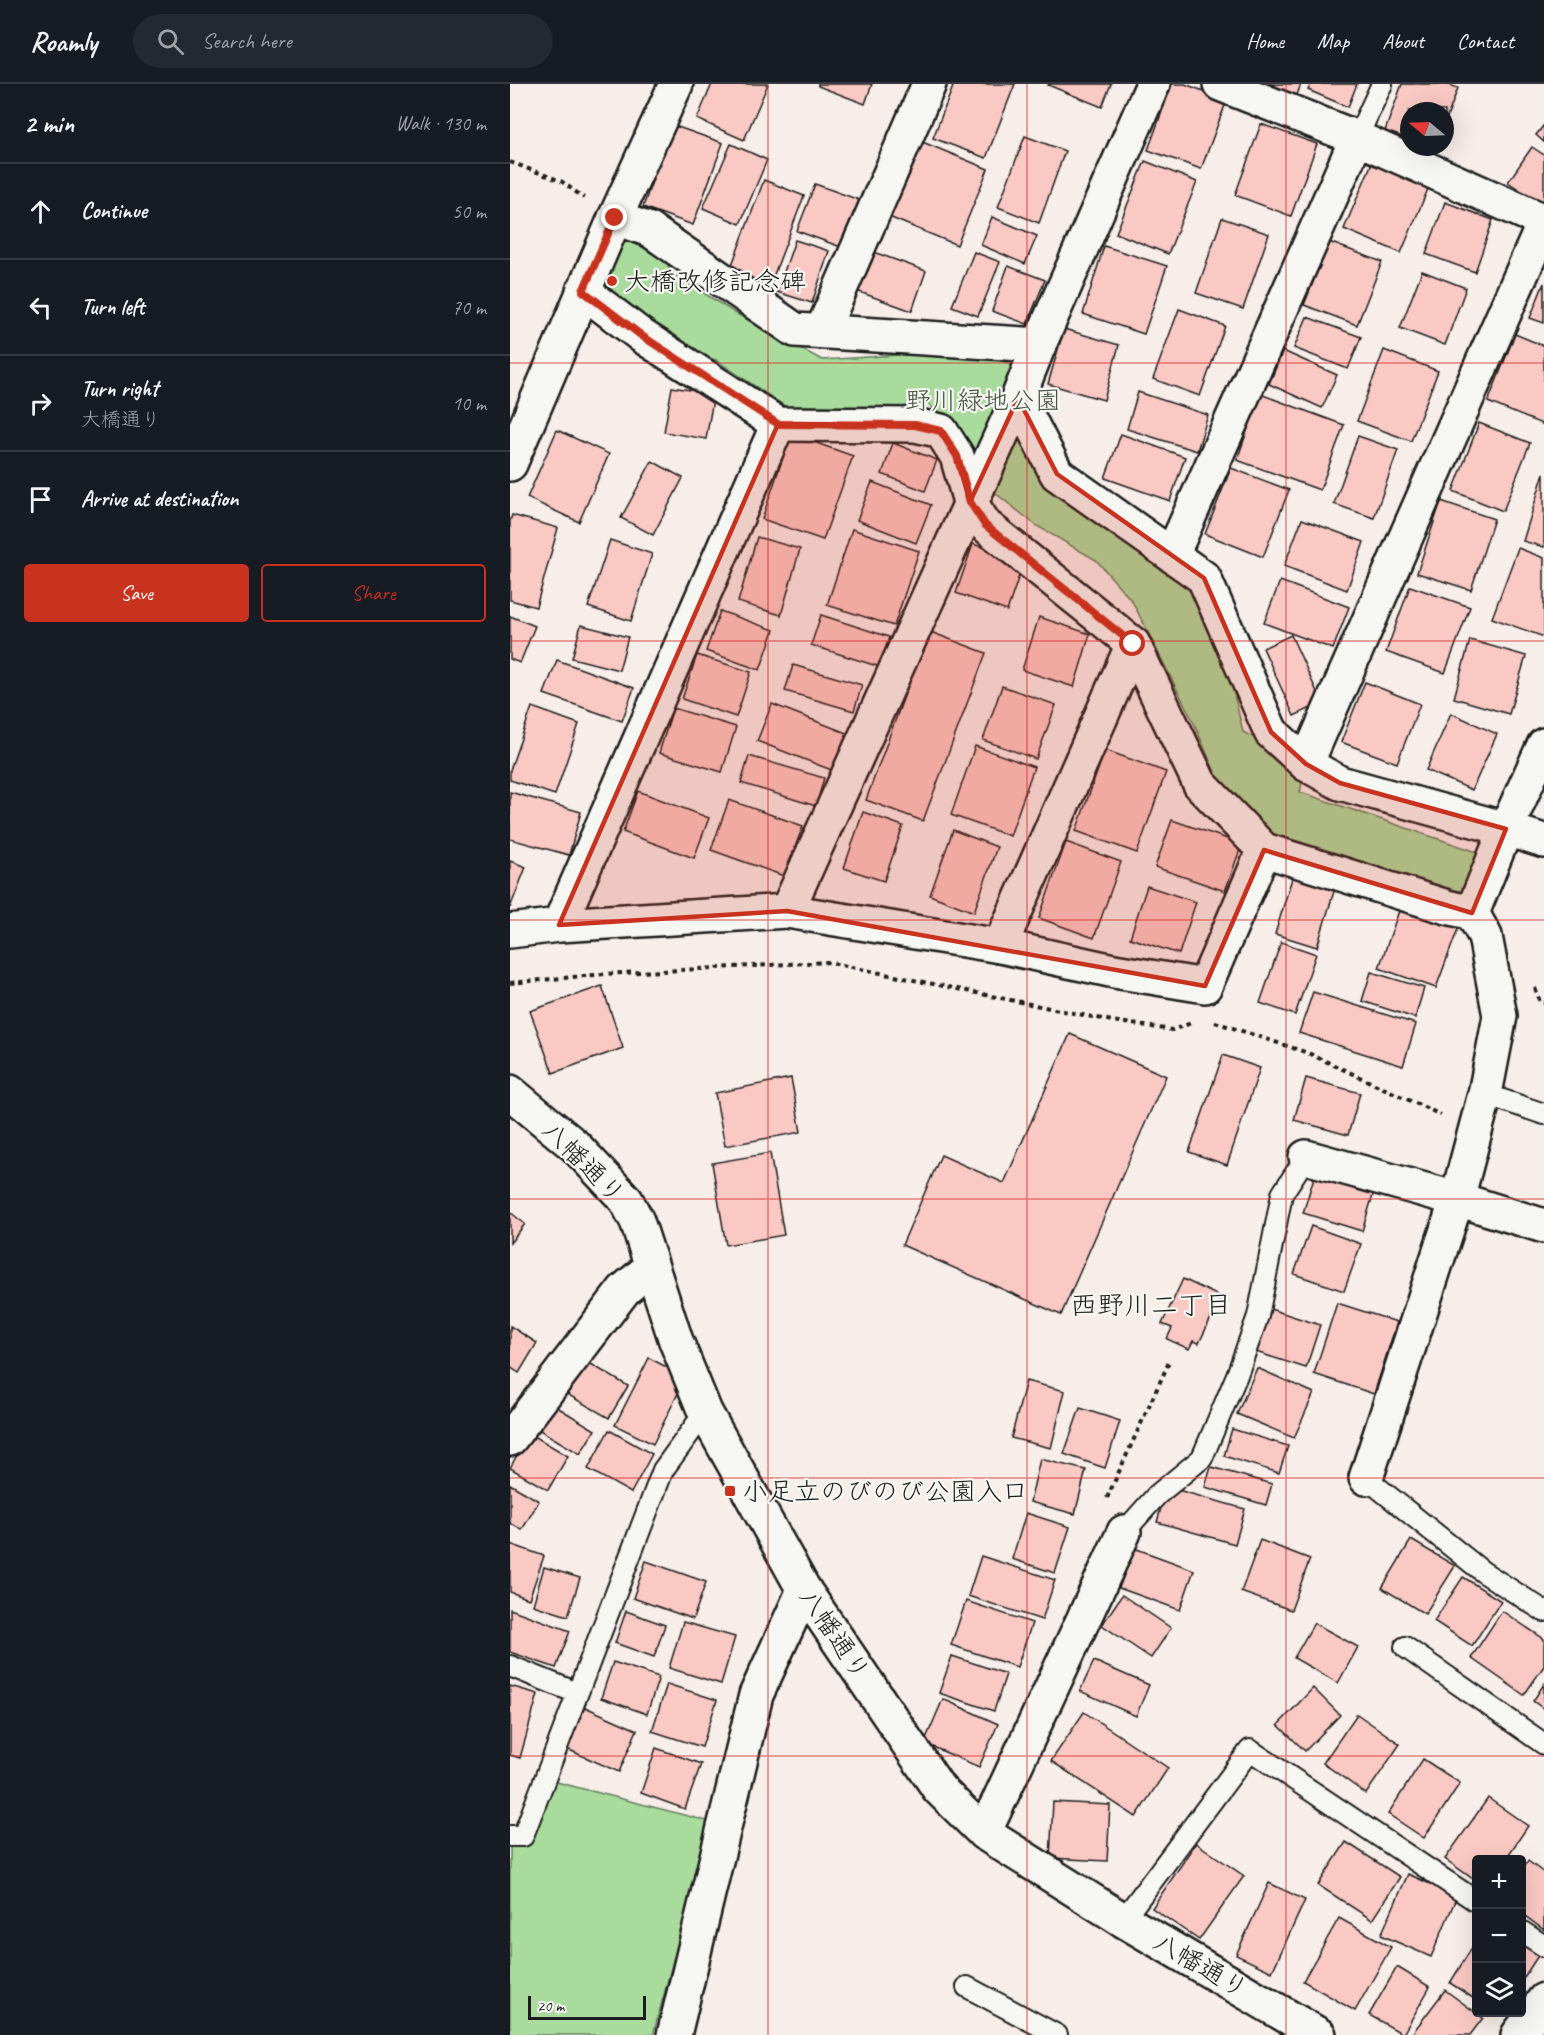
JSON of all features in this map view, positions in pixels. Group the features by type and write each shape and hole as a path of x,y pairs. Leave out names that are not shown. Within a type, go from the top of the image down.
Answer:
{"street":[{"path":"822,332 929,84"},
{"path":"787,911 1018,398 1153,84"},
{"path":"1220,84 1357,138 1544,222 1306,764"},
{"path":"510,464 668,88"},
{"path":"1172,555 1357,138"},
{"path":"615,218 650,230 795,330 1039,345"},
{"path":"583,291 642,336 778,424 915,425 941,431 957,456 970,502 985,525 1133,644 1200,784 1264,850 1472,914 1485,936 1500,1016 1485,1094 1457,1199 1366,1478"},
{"path":"1018,398 1057,474 1204,578 1271,732 1306,764 1340,783 1544,841"},
{"path":"559,925 778,424"},
{"path":"1000,946 1133,644"},
{"path":"1472,914 1506,829 1544,745"},
{"path":"510,931 559,925 787,911 1000,946 1114,971 1205,986 1264,850"},
{"name":"八幡通り","path":"510,1092 575,1146 626,1200 637,1221 676,1341 705,1412 804,1590 939,1789 984,1833 1123,1920 1282,2025 1319,2035"},
{"path":"1306,1157 1544,1226"},
{"path":"510,1439 624,1290 651,1267"},
{"path":"984,1833 1124,1532"},
{"path":"674,2035 756,1695 804,1590"},
{"path":"1518,2035 1544,2001"}],"lane":[{"path":"1357,138 1382,84"},
{"path":"1485,1094 1544,1114"},
{"path":"1124,1532 1157,1495 1202,1458 1233,1385 1258,1316 1282,1194 1306,1157"},
{"path":"510,1836 523,1836 663,1470 705,1412"},
{"path":"1366,1478 1483,1572 1544,1611"},
{"path":"1405,1647 1544,1744"},
{"path":"510,1666 577,1693"},
{"path":"1123,1920 1250,1750 1472,1898"},
{"path":"1526,1934 1544,1946"},
{"path":"967,1988 1057,2035"}],"path":[{"path":"510,162 561,181 615,218"},
{"path":"510,983 605,974 827,962 1112,1021 1172,1030 1204,1019 1308,1053 1475,1131"}],"highlighted area":[{"path":"1018,398 1057,474 1204,578 1271,732 1306,764 1340,783 1506,829 1472,913 1264,850 1205,986 787,911 559,925 778,424 915,425 941,431 957,456 970,502"}],"green space":[{"name":"野川緑地公園","path":"621,237 660,248 671,272 735,313 822,360 945,352 989,357 1011,364 1032,399 1037,456 1190,586 1221,639 1243,732 1306,764 1300,792 1483,854 1463,909 1277,845 1223,791 1193,721 1132,601 1096,560 1037,526 994,492 956,434 928,403 807,421 716,360 671,347 587,310"},
{"path":"545,1779 711,1822 653,2035 510,2035 510,1836 523,1836"}],"building":[{"path":"712,84 768,84 744,140 697,119"},
{"path":"818,84 872,84 865,104 818,86"},
{"path":"954,84 1015,84 986,158 933,138"},
{"path":"1049,84 1111,84 1102,107"},
{"path":"1172,84 1185,84 1227,100 1201,169 1148,150"},
{"path":"1269,84 1301,84 1297,95"},
{"path":"1311,84 1357,84 1348,107 1308,90"},
{"path":"1402,84 1446,84 1458,88 1453,102 1400,102 1400,136 1385,131"},
{"path":"1261,124 1317,144 1291,216 1235,195"},
{"path":"672,125 723,143 693,225 643,207"},
{"path":"1544,125 1544,142 1536,135"},
{"path":"1025,136 1065,151 1039,223 998,207"},
{"path":"920,141 988,169 957,245 889,217"},
{"path":"731,144 767,160 740,224 703,208"},
{"path":"1532,147 1544,155 1544,206 1508,182"},
{"path":"1374,158 1431,182 1401,253 1344,229"},
{"path":"1145,161 1197,182 1168,254 1116,233"},
{"path":"764,180 804,196 770,285 730,270"},
{"path":"815,184 859,200 841,247 797,231"},
{"path":"1445,202 1493,220 1475,272 1426,254"},
{"path":"992,217 1037,236 1025,264 981,245"},
{"path":"1222,218 1269,234 1243,309 1196,293"},
{"path":"795,240 829,251 812,303 777,292"},
{"path":"1329,242 1382,262 1357,325 1304,305"},
{"path":"1104,246 1167,266 1144,334 1083,314"},
{"path":"868,250 926,271 912,311 854,290"},
{"path":"974,252 1000,262 978,316 952,306"},
{"path":"1008,266 1045,280 1027,324 992,311"},
{"path":"1422,271 1466,288 1445,345 1400,328"},
{"path":"1544,283 1544,323 1530,318"},
{"path":"1179,309 1225,326 1200,396 1153,379"},
{"path":"1307,317 1361,337 1348,369 1294,348"},
{"path":"1064,329 1119,345 1104,400 1048,384"},
{"path":"1515,334 1544,346 1544,425 1488,402"},
{"path":"1384,350 1438,371 1411,441 1357,421"},
{"path":"1283,351 1337,375 1322,408 1269,384"},
{"path":"672,387 714,394 706,439 664,432"},
{"path":"1138,392 1208,415 1197,451 1127,429"},
{"path":"1260,394 1344,425 1320,490 1237,460"},
{"path":"1479,423 1530,443 1503,511 1453,491"},
{"path":"557,430 609,454 579,522 527,498"},
{"path":"791,434 853,456 823,540 762,519"},
{"path":"1121,434 1185,457 1170,501 1105,478"},
{"path":"1358,436 1398,450 1374,518 1334,504"},
{"path":"893,443 937,460 925,491 882,474"},
{"path":"652,461 683,478 653,535 621,518"},
{"path":"1231,468 1289,490 1263,557 1205,534"},
{"path":"1544,473 1544,547 1523,541"},
{"path":"872,482 931,505 916,543 857,520"},
{"path":"1441,501 1494,519 1471,590 1417,573"},
{"path":"512,515 558,528 536,607 510,600 510,521"},
{"path":"1302,519 1364,542 1347,590 1284,566"},
{"path":"852,529 919,551 894,626 827,605"},
{"path":"757,537 800,549 781,615 738,602"},
{"path":"610,540 652,554 631,621 588,607"},
{"path":"973,544 1024,561 1007,611 956,593"},
{"path":"1518,548 1544,558 1544,637 1492,618"},
{"path":"1280,581 1349,607 1333,649 1264,623"},
{"path":"1410,586 1470,607 1445,673 1386,652"},
{"path":"720,611 774,630 760,670 706,651"},
{"path":"821,615 889,637 880,667 811,645"},
{"path":"510,616 535,626 520,663 510,659"},
{"path":"1039,617 1090,634 1074,687 1022,670"},
{"path":"581,625 628,637 619,670 572,658"},
{"path":"928,631 986,653 923,821 866,800"},
{"path":"1291,635 1322,703 1294,716 1263,648"},
{"path":"1470,640 1526,656 1509,714 1454,698"},
{"path":"697,655 751,672 736,717 682,699"},
{"path":"557,660 634,688 622,721 544,694"},
{"path":"793,665 862,685 854,711 785,691"},
{"path":"1365,682 1420,704 1397,763 1341,742"},
{"path":"1002,686 1056,705 1036,759 983,740"},
{"path":"772,704 849,734 834,771 757,741"},
{"path":"532,707 579,724 555,795 510,780 510,770"},
{"path":"673,708 736,727 722,772 659,753"},
{"path":"1451,713 1497,734 1472,790 1426,770"},
{"path":"975,746 1034,767 1010,836 951,815"},
{"path":"1105,750 1166,772 1137,853 1076,831"},
{"path":"749,756 824,778 816,806 741,783"},
{"path":"638,791 709,818 694,858 623,832"},
{"path":"510,792 581,812 569,855 510,839"},
{"path":"729,800 803,826 784,876 711,850"},
{"path":"863,812 903,826 884,881 844,868"},
{"path":"1172,820 1242,844 1225,891 1155,867"},
{"path":"953,830 997,847 974,912 930,895"},
{"path":"1066,842 1121,862 1094,938 1039,918"},
{"path":"510,861 526,867 510,908"},
{"path":"1293,875 1335,888 1317,947 1275,934"},
{"path":"1147,886 1196,902 1179,954 1130,938"},
{"path":"1401,905 1459,926 1436,988 1379,968"},
{"path":"1281,942 1316,954 1295,1015 1260,1003"},
{"path":"1371,972 1424,988 1415,1018 1362,1001"},
{"path":"602,986 623,1048 553,1073 530,1011"},
{"path":"1313,992 1416,1024 1403,1066 1299,1033"},
{"path":"1070,1034 1166,1076 1061,1315 902,1245 941,1155 1004,1183"},
{"path":"1223,1055 1260,1068 1227,1165 1189,1152"},
{"path":"791,1078 801,1132 725,1146 715,1093"},
{"path":"1306,1078 1360,1093 1348,1135 1294,1120"},
{"path":"770,1153 784,1235 726,1245 712,1163"},
{"path":"1315,1174 1374,1192 1362,1231 1303,1213"},
{"path":"510,1212 525,1224 510,1243"},
{"path":"1311,1226 1361,1244 1344,1291 1294,1274"},
{"path":"1183,1279 1221,1297 1199,1343 1193,1341 1189,1349 1167,1339 1172,1328 1162,1324"},
{"path":"1337,1303 1397,1322 1374,1394 1314,1374"},
{"path":"1267,1308 1320,1325 1306,1368 1253,1351"},
{"path":"510,1326 537,1343 519,1373 510,1367"},
{"path":"649,1358 686,1377 653,1444 615,1425"},
{"path":"584,1360 628,1386 609,1418 565,1393"},
{"path":"1257,1368 1314,1393 1294,1438 1237,1414"},
{"path":"1026,1381 1065,1391 1051,1448 1011,1438"},
{"path":"552,1404 595,1430 580,1454 538,1429"},
{"path":"1080,1408 1120,1421 1105,1468 1064,1454"},
{"path":"1232,1429 1288,1446 1279,1473 1224,1456"},
{"path":"609,1430 652,1454 631,1493 588,1469"},
{"path":"529,1433 568,1456 548,1490 510,1468"},
{"path":"1040,1459 1086,1470 1075,1514 1030,1502"},
{"path":"1211,1467 1272,1484 1266,1505 1205,1487"},
{"path":"510,1484 539,1501 522,1530 510,1523"},
{"path":"1167,1487 1245,1509 1235,1544 1157,1522"},
{"path":"1026,1513 1070,1527 1055,1573 1012,1559"},
{"path":"1260,1540 1310,1559 1291,1610 1241,1592"},
{"path":"1411,1540 1455,1566 1425,1614 1382,1588"},
{"path":"510,1544 544,1556 529,1599 510,1592"},
{"path":"1134,1548 1194,1570 1180,1610 1119,1588"},
{"path":"981,1556 1055,1580 1042,1620 968,1596"},
{"path":"646,1561 706,1582 693,1619 633,1598"},
{"path":"544,1567 580,1578 568,1616 533,1605"},
{"path":"1463,1577 1501,1601 1472,1646 1434,1621"},
{"path":"1122,1595 1171,1628 1151,1658 1102,1625"},
{"path":"966,1601 1032,1623 1017,1667 951,1645"},
{"path":"510,1609 570,1631 556,1668 510,1652"},
{"path":"626,1611 665,1625 654,1657 615,1643"},
{"path":"1502,1611 1544,1639 1544,1666 1524,1695 1471,1658"},
{"path":"683,1622 735,1637 721,1684 669,1668"},
{"path":"1314,1623 1358,1647 1338,1683 1294,1658"},
{"path":"952,1656 1006,1674 994,1711 939,1693"},
{"path":"1094,1661 1149,1685 1136,1716 1080,1691"},
{"path":"613,1662 659,1677 647,1714 601,1698"},
{"path":"667,1684 717,1700 702,1747 652,1731"},
{"path":"1544,1684 1544,1709 1533,1701"},
{"path":"510,1686 538,1694 520,1758 510,1755"},
{"path":"1313,1688 1340,1715 1305,1751 1278,1725"},
{"path":"943,1699 998,1724 979,1767 924,1743"},
{"path":"585,1707 637,1730 619,1772 567,1749"},
{"path":"1084,1712 1168,1768 1136,1817 1051,1761"},
{"path":"1357,1714 1400,1744 1366,1794 1323,1763"},
{"path":"656,1748 701,1764 685,1809 641,1793"},
{"path":"1423,1759 1460,1783 1424,1838 1388,1814"},
{"path":"1488,1798 1528,1826 1508,1855 1472,1855 1472,1878 1445,1859"},
{"path":"1053,1802 1110,1805 1107,1861 1050,1858"},
{"path":"1346,1842 1400,1877 1372,1920 1318,1885"},
{"path":"1196,1843 1244,1876 1199,1940 1152,1908"},
{"path":"1528,1861 1544,1873 1544,1930 1526,1917 1526,1864"},
{"path":"1408,1874 1457,1896 1431,1957 1381,1935"},
{"path":"1269,1883 1305,1900 1272,1972 1236,1955"},
{"path":"1339,1918 1391,1947 1355,2011 1303,1981"},
{"path":"1526,1942 1541,1951 1526,1974"},
{"path":"1472,1947 1472,1997 1450,1983"},
{"path":"1397,1967 1430,1987 1403,2034 1369,2015"},
{"path":"1445,1990 1472,2010 1472,2017 1483,2018 1470,2035 1411,2035"}],"place":[{"name":"大橋改修記念碑","path":"612,281"},
{"name":"小足立のびのび公園入口","path":"730,1491"}],"district":[{"name":"西野川二丁目","path":"1151,1305"}],"route":[{"path":"615,218 583,291 642,336 778,424 915,425 941,431 957,456 970,502 985,525 1133,644"}]}
